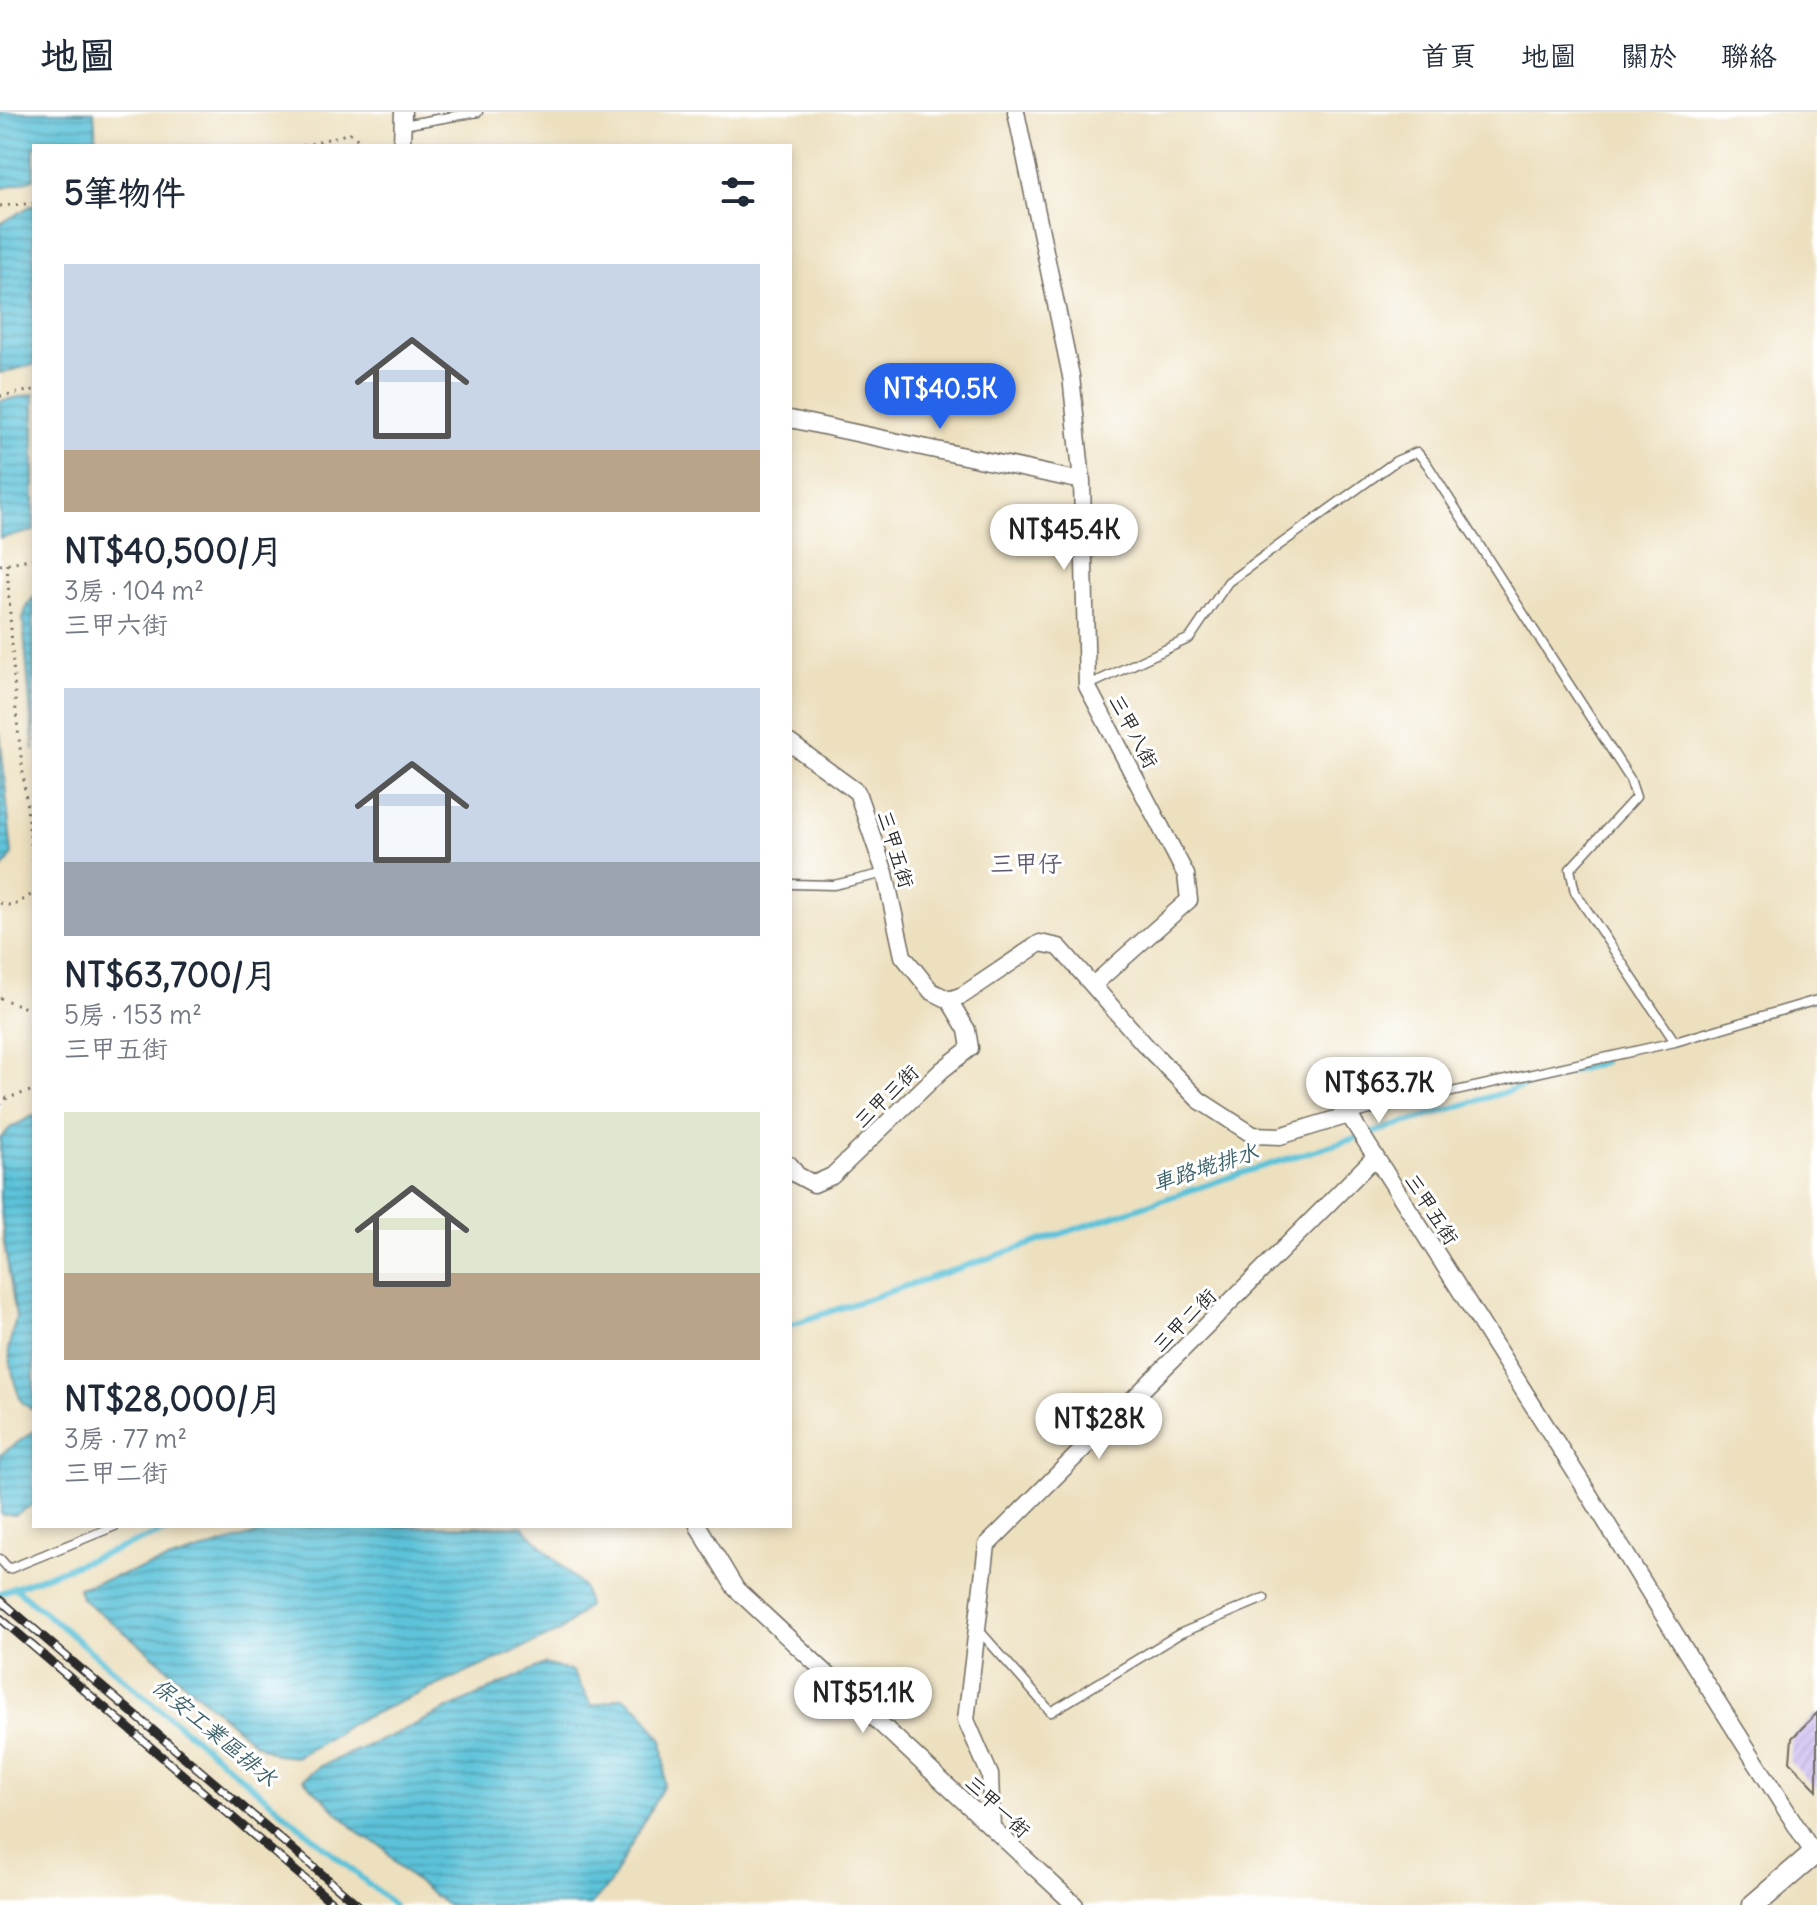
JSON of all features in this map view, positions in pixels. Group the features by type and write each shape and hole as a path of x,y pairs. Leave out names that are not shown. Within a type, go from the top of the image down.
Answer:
{"main road":[{"path":"1754,1905 1816,1852"}],"street":[{"name":"三甲八街","path":"1016,112 1071,376 1082,481 1087,686 1186,875 1189,900 1093,985"},
{"path":"402,144 403,119"},
{"path":"792,419 1082,481"},
{"name":"三甲五街","path":"792,744 857,792 885,873 903,956 931,991 949,1000"},
{"path":"949,1000 963,995 1040,943 1059,947 1146,1046 1199,1100 1253,1135 1280,1136 1349,1115"},
{"name":"三甲三街","path":"792,1168 797,1175 814,1184 832,1176 942,1070 970,1048 967,1030 949,1000"},
{"name":"三甲五街","path":"1349,1115 1703,1679 1816,1852"},
{"name":"三甲二街","path":"992,1827 990,1775 966,1720 987,1545 1375,1157"},
{"name":"三甲一街","path":"699,1528 736,1589 1075,1905"}],"lane":[{"path":"403,119 478,112"},
{"path":"1087,686 1190,638 1228,582 1396,461 1417,452 1630,779 1636,797 1570,869 1575,892 1675,1042"},
{"path":"792,884 834,885 885,873"},
{"path":"1349,1115 1675,1042 1817,1000"},
{"path":"0,1559 9,1569 110,1528"},
{"path":"977,1628 1051,1712 1179,1634 1264,1598"}],"path":[{"path":"310,144 350,133 364,144"},
{"path":"0,206 32,203"},
{"path":"0,396 32,390"},
{"path":"0,565 32,558"},
{"path":"7,564 16,712 32,852"},
{"path":"0,903 13,906 32,894"},
{"path":"0,998 32,1010"},
{"path":"0,1105 7,1098 32,1091"}],"water":[{"path":"0,112 94,112 95,144 32,144 32,180 0,189"},
{"path":"32,205 32,365 0,373 0,224"},
{"path":"32,394 32,531 0,538 0,401"},
{"path":"32,599 32,727 23,619"},
{"path":"0,732 12,855 0,868"},
{"path":"32,1116 32,1410 21,1401 8,1350 16,1317 0,1199 0,1139 10,1128"},
{"path":"32,1432 32,1505 15,1515 1,1515 0,1455"},
{"path":"275,1528 524,1528 583,1587 588,1606 559,1632 352,1723 295,1757 277,1755 254,1743 81,1598 78,1588"},
{"path":"544,1664 572,1671 592,1706 623,1697 641,1710 662,1740 664,1785 609,1885 591,1905 446,1905 402,1870 383,1847 362,1836 303,1779 320,1766"}],"building":[{"path":"1817,1713 1817,1790 1790,1762 1792,1738"}],"waterway":[{"name":"車路墘排水","path":"792,1324 1248,1171 1603,1062"},
{"name":"車路墘排水","path":"0,1593 174,1528"},
{"name":"保安工業區排水","path":"14,1587 394,1905"}],"railway":[{"path":"0,1600 358,1905"},
{"path":"0,1618 335,1905"}],"district":[{"name":"三甲仔","path":"1026,863"}]}
